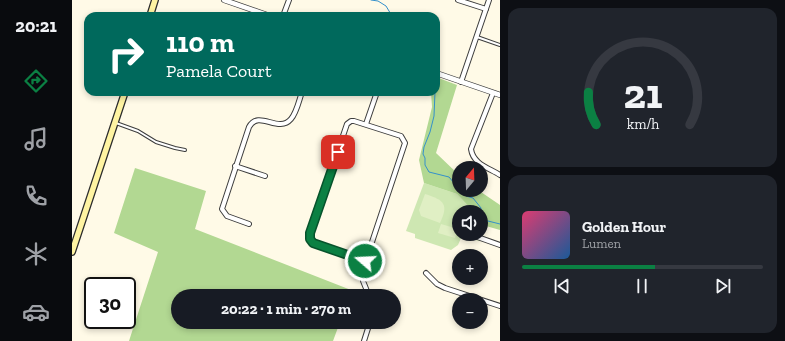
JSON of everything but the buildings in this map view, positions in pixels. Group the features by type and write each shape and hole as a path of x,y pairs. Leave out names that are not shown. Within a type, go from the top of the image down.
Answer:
{"main road":[{"path":"151,12 155,0"},
{"path":"72,252 124,96"}],"street":[{"path":"224,0 258,12"},
{"path":"285,12 289,0"},
{"path":"458,0 486,9"},
{"path":"461,82 489,0"},
{"path":"440,74 500,96"},
{"path":"493,93 471,149 473,157 477,162 500,175"},
{"path":"249,224 227,216 222,209 250,124 259,120 278,124 289,121 294,115 301,96"},
{"path":"366,124 376,96"},
{"path":"365,261 313,243 309,236 347,124 351,121 366,124 401,136 405,143 365,261 363,275 365,289"},
{"path":"235,166 265,176"},
{"path":"488,241 500,245"},
{"path":"426,273 437,284 445,288 500,306"},
{"path":"364,341 368,329"}],"lane":[{"path":"476,37 500,46"},
{"path":"115,123 138,131 156,142 185,150"}],"green space":[{"path":"440,79 457,85 436,153 452,168 452,192 424,183 419,160 432,107 431,96 440,96"},
{"path":"135,168 206,191 195,229 348,289 171,289 171,329 337,329 333,341 129,341 133,329 136,329 136,320 158,252 114,233"},
{"path":"424,183 452,192 452,197 460,197 467,205 452,205 452,241 460,241 458,245 451,250 415,238 415,234 406,231"},
{"path":"425,194 437,198 443,204 444,211 440,223 421,216 419,210"},
{"path":"460,197 488,197 500,205 500,230 488,227 488,205 467,205"},
{"path":"441,224 452,227 452,237 438,233"}],"waterway":[{"path":"371,0 378,1 386,6 390,12"},
{"path":"435,96 434,116 423,154 425,158 425,165 429,172 449,177 452,181"},
{"path":"470,197 473,198 481,208 481,216 484,220 500,224"}],"route":[{"path":"338,152 309,236 311,242 313,243 365,261"}]}
